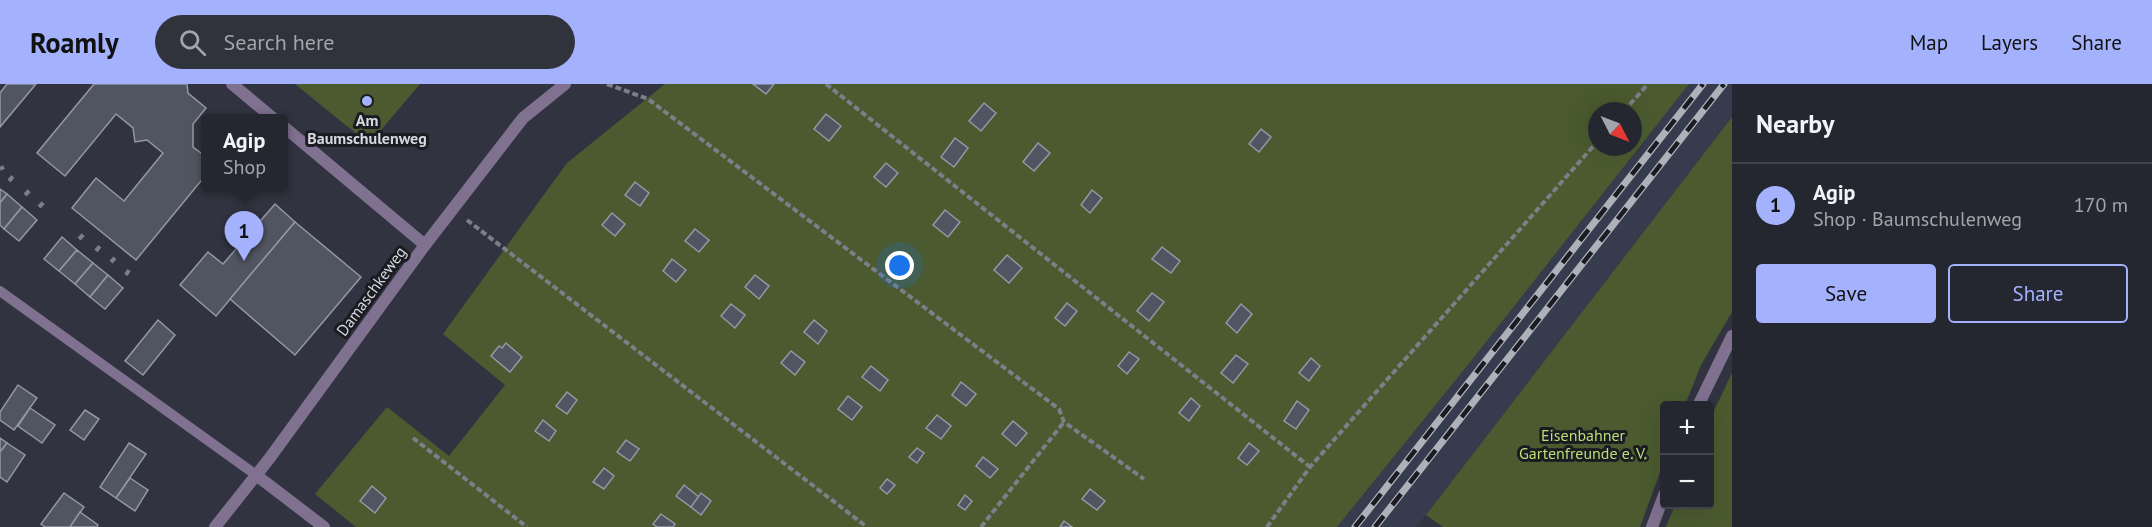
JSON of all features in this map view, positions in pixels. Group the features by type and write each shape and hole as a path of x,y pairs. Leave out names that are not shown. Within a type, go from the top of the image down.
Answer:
{"street":[{"path":"232,84 268,114"},
{"name":"Damaschkeweg","path":"214,527 256,475 425,245 523,118 565,84"},
{"path":"288,130 425,245"},
{"path":"1700,401 1732,336"},
{"path":"256,475 324,527"},
{"path":"1652,527 1660,507"}],"lane":[{"path":"0,291 256,475"}],"path":[{"path":"607,84 648,99 1059,409 1064,422 1144,479"},
{"path":"826,84 1310,467"},
{"path":"1632,102 1648,84"},
{"path":"1268,527 1310,467 1588,152"},
{"path":"9,181 14,174"},
{"path":"25,195 31,189"},
{"path":"39,207 45,201"},
{"path":"453,209 867,527"},
{"path":"80,239 85,233"},
{"path":"96,251 100,246"},
{"path":"111,262 114,258"},
{"path":"126,275 129,270"},
{"path":"981,527 1064,422"},
{"path":"413,438 527,527"}],"shaded area":[{"path":"1689,84 1732,84 1732,117 1416,527 1337,527 1632,156 1642,156 1642,144"}],"green space":[{"path":"295,84 420,84 369,144"},
{"path":"665,84 1689,84 1642,144 1642,102 1588,102 1588,156 1632,156 1337,527 356,527 315,494 387,407 449,456 505,385 443,334 567,163"},
{"name":"Eisenbahner Gartenfreunde e. V.","path":"1732,117 1732,312 1701,365 1687,401 1660,401 1660,472 1640,527 1443,527 1426,515"},
{"path":"1732,373 1732,527 1666,527 1673,509 1714,509 1714,411"}],"building":[{"path":"7,84 36,84 0,127 0,93"},
{"path":"94,84 187,84 188,93 206,108 193,124 193,147 201,153 201,181 136,260 72,208 96,178 124,201 163,153 147,140 135,142 133,128 116,114 65,176 37,153"},
{"path":"753,84 774,84 766,94"},
{"path":"984,103 996,113 981,131 969,121"},
{"path":"826,114 841,126 829,141 814,129"},
{"path":"1261,129 1271,137 1259,152 1249,144"},
{"path":"955,138 968,148 954,167 941,157"},
{"path":"1038,143 1050,153 1034,171 1023,162"},
{"path":"886,163 898,173 886,187 874,177"},
{"path":"635,182 649,193 640,206 625,195"},
{"path":"0,189 7,194 0,203"},
{"path":"1092,190 1102,198 1090,213 1081,205"},
{"path":"7,194 22,207 4,229 0,225 0,203"},
{"path":"275,204 295,222 216,316 180,285 208,252 223,264"},
{"path":"22,207 37,220 19,241 4,229"},
{"path":"945,210 960,222 948,237 933,225"},
{"path":"612,213 625,224 615,236 602,225"},
{"path":"295,222 361,277 295,355 230,299"},
{"path":"695,229 709,240 699,252 685,241"},
{"path":"62,237 77,250 59,271 44,259"},
{"path":"1162,247 1180,261 1171,273 1152,259"},
{"path":"77,250 93,263 75,284 59,271"},
{"path":"1007,255 1022,268 1009,283 994,270"},
{"path":"672,259 686,270 676,282 663,271"},
{"path":"93,263 108,275 90,297 75,284"},
{"path":"108,275 123,288 105,309 90,297"},
{"path":"755,275 769,286 759,299 745,287"},
{"path":"1152,293 1164,302 1149,321 1137,311"},
{"path":"1067,303 1077,311 1065,326 1055,318"},
{"path":"731,304 745,315 735,328 721,316"},
{"path":"1241,304 1252,314 1237,333 1226,323"},
{"path":"158,320 175,335 143,375 125,361"},
{"path":"814,320 827,331 818,344 804,332"},
{"path":"506,343 522,357 510,372 491,356 499,346 502,348"},
{"path":"791,351 805,362 795,375 781,363"},
{"path":"1129,352 1139,359 1127,374 1118,366"},
{"path":"1236,355 1248,364 1233,383 1221,373"},
{"path":"1311,358 1320,366 1309,381 1299,373"},
{"path":"871,366 888,380 880,391 862,377"},
{"path":"961,382 976,394 966,406 952,395"},
{"path":"18,385 37,398 14,430 0,420 0,412"},
{"path":"567,392 577,400 567,414 556,406"},
{"path":"848,396 862,407 852,420 838,409"},
{"path":"1191,398 1200,406 1189,421 1179,413"},
{"path":"1297,401 1309,410 1296,429 1284,421"},
{"path":"30,408 55,425 42,443 18,426"},
{"path":"85,410 99,419 84,440 70,430"},
{"path":"937,415 951,426 941,439 926,428"},
{"path":"543,420 556,431 549,441 535,431"},
{"path":"1013,421 1027,433 1016,446 1002,434"},
{"path":"0,438 7,443 0,452"},
{"path":"626,440 639,449 630,461 617,452"},
{"path":"7,443 25,455 7,482 0,477 0,452"},
{"path":"129,443 146,454 116,498 100,487"},
{"path":"1249,443 1259,451 1247,465 1238,458"},
{"path":"917,448 924,453 917,463 909,457"},
{"path":"983,457 998,469 990,478 976,466"},
{"path":"604,468 614,476 604,489 593,482"},
{"path":"130,478 148,490 135,511 116,498"},
{"path":"887,479 895,485 887,494 880,488"},
{"path":"684,485 699,497 691,507 676,496"},
{"path":"372,486 386,498 375,513 360,501"},
{"path":"1090,489 1105,501 1097,510 1082,499"},
{"path":"64,493 84,507 70,527 45,527 41,524"},
{"path":"701,493 711,501 701,515 691,507"},
{"path":"965,495 972,501 965,510 958,505"},
{"path":"80,512 98,525 97,527 70,527"},
{"path":"661,514 675,524 673,527 657,527 653,524"},
{"path":"1064,521 1072,527 1060,527"}],"railway":[{"path":"1355,527 1703,84"},
{"path":"1375,527 1724,84"}],"place":[{"name":"Am Baumschulenweg","path":"367,101"},
{"name":"Agip","path":"244,261"}]}
